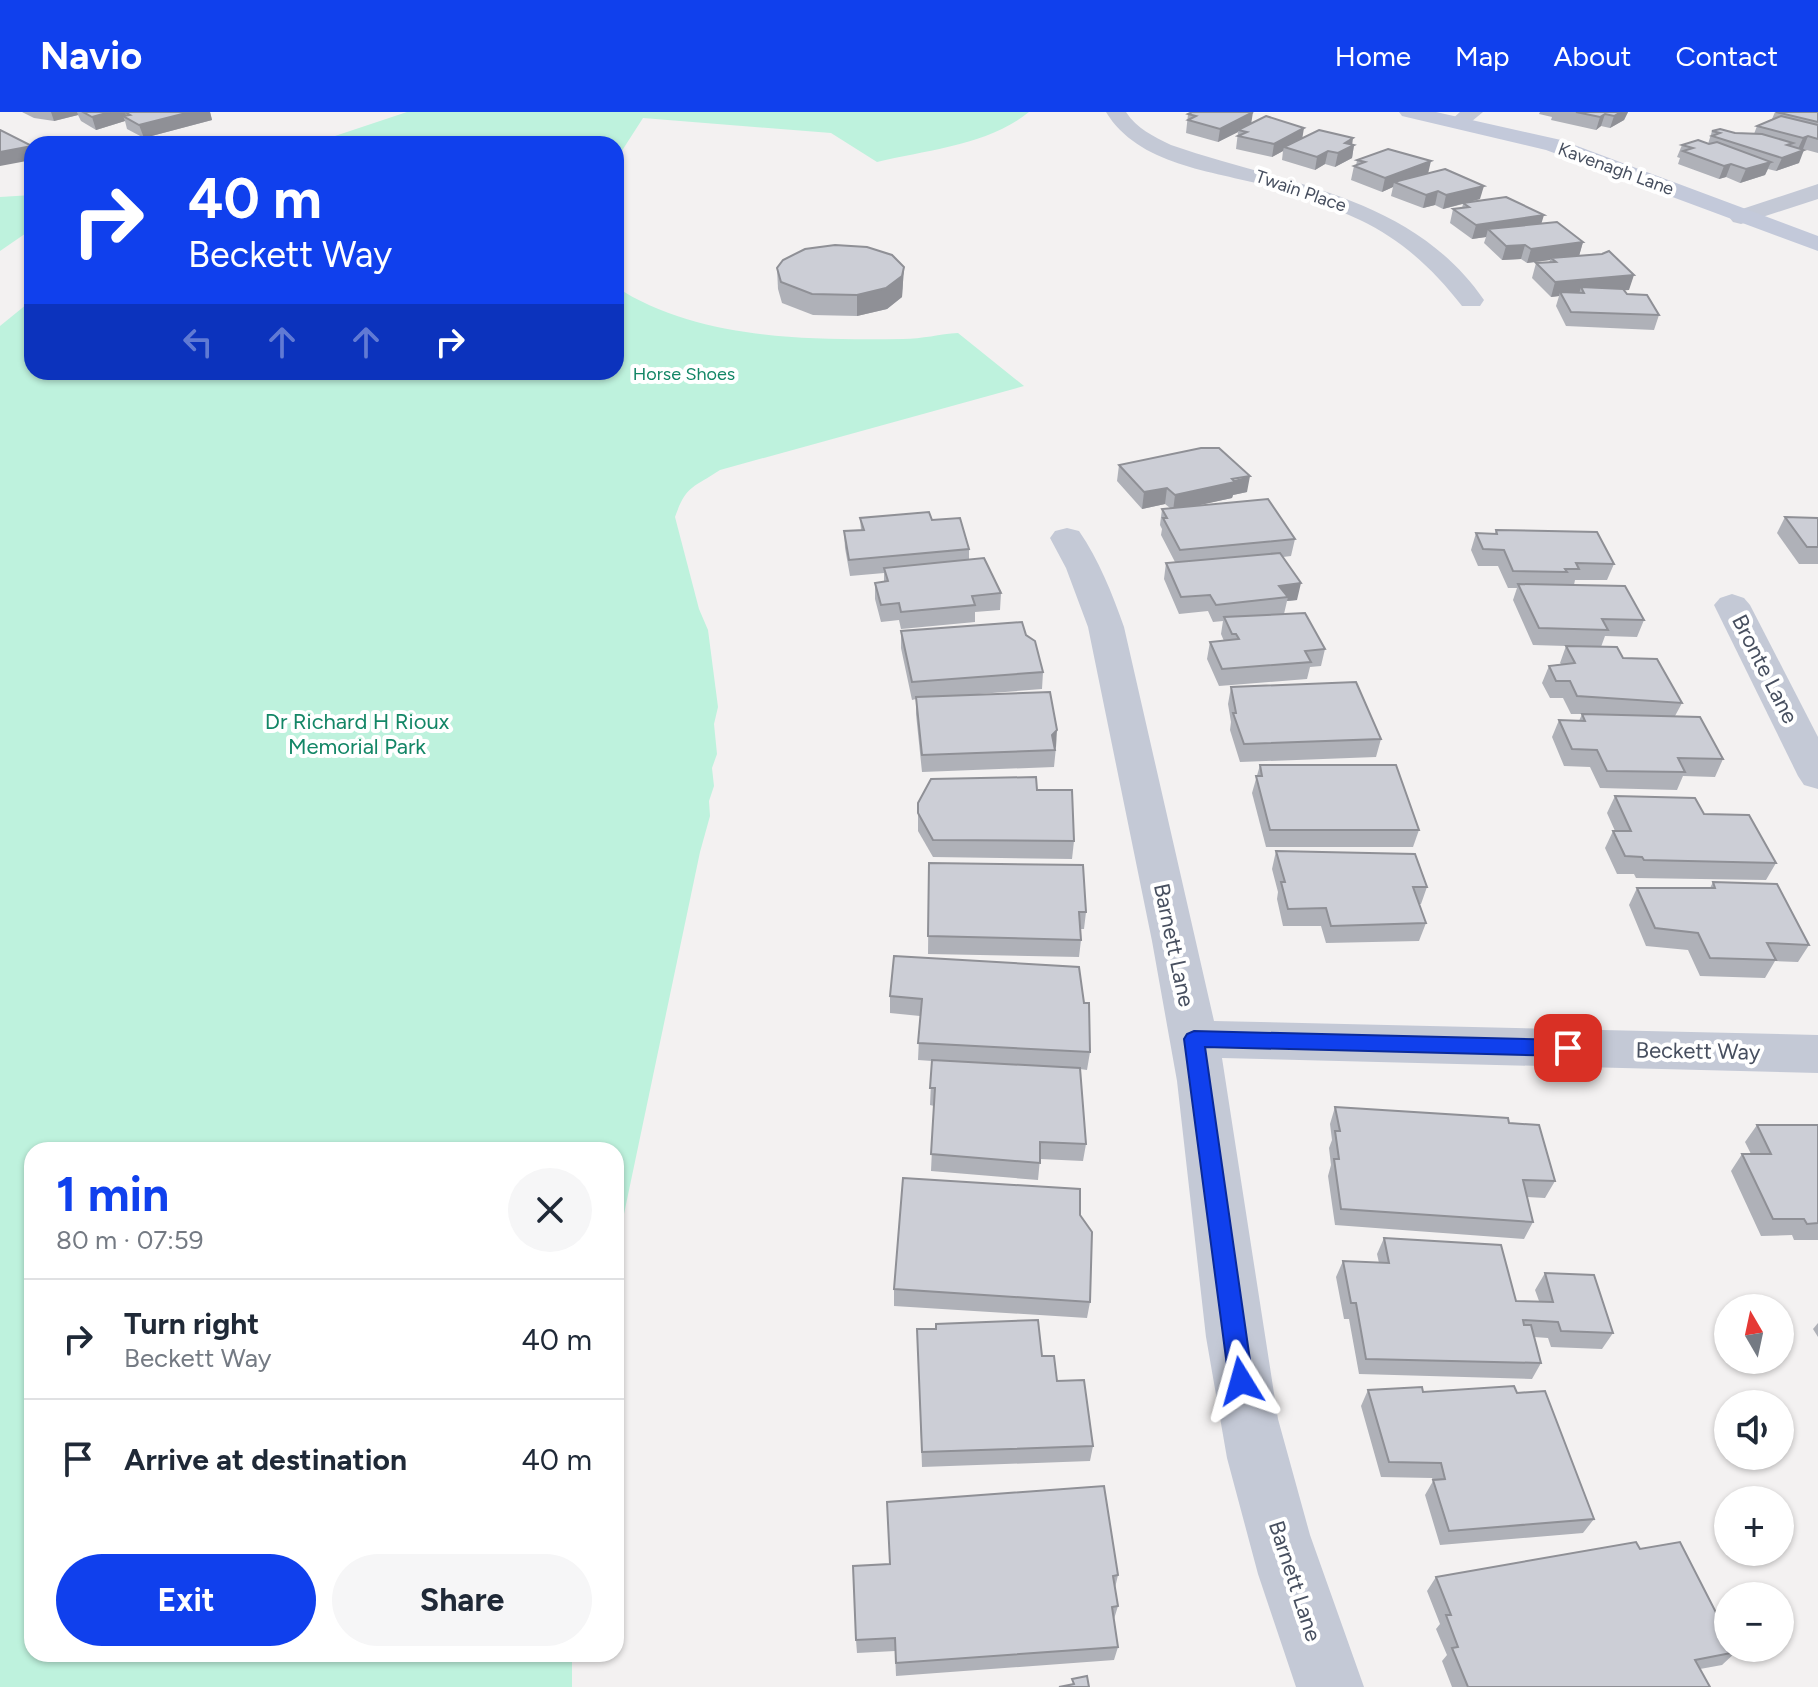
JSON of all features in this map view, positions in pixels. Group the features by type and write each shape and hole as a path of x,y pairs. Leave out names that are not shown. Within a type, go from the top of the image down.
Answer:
{"main road":[{"name":"Kavenagh Lane","path":"1409,112 1466,117 1553,145 1818,244"}],"street":[{"name":"Twain Place","path":"1116,112 1125,128 1162,148 1302,190 1369,216 1407,236 1439,260 1471,300"},
{"path":"1741,217 1818,191"},
{"name":"Barnett Lane","path":"1067,538 1085,568 1101,606 1115,655 1129,744 1153,840 1194,1039 1241,1381 1267,1492 1301,1607 1330,1687"},
{"name":"Bronte Lane","path":"1732,605 1818,776"},
{"name":"Beckett Way","path":"1194,1039 1818,1054"}],"green space":[{"path":"407,112 1029,112 977,139 877,162 831,133 643,118 624,148 624,136 335,136"},
{"path":"24,196 24,234 0,251 0,197"},
{"name":"Dr Richard H Rioux Memorial Park","path":"624,291 682,318 755,333 830,339 910,339 958,333 1024,386 720,470 691,489 679,507 675,517 699,609 708,630 718,707 714,724 717,754 712,768 714,786 709,801 710,816 624,1214 624,1142 24,1142 24,1662 572,1662 572,1687 0,1687 0,326 24,306 24,380 624,380"}],"building":[{"path":"83,112 110,112 92,117"},
{"path":"125,112 190,112 139,125 123,116 130,115"},
{"path":"1253,112 1220,129 1188,120 1196,116 1188,114"},
{"path":"1576,112 1621,112 1600,117"},
{"path":"1776,112 1818,112 1818,122"},
{"path":"1266,116 1304,128 1274,144 1238,136 1247,132 1238,130"},
{"path":"1781,116 1818,125 1818,139 1757,126"},
{"path":"1720,129 1762,134 1793,143 1787,145 1804,150 1782,158 1712,136 1720,133 1712,131"},
{"path":"0,130 24,142 24,148 0,152"},
{"path":"1319,130 1353,138 1345,143 1354,145 1338,153 1328,151 1317,157 1284,147"},
{"path":"1698,140 1709,144 1717,142 1771,162 1746,169 1731,164 1724,166 1683,151 1693,148 1682,145"},
{"path":"1388,149 1431,161 1385,178 1354,166 1365,162 1357,160"},
{"path":"1445,169 1484,186 1446,195 1438,191 1426,195 1394,182"},
{"path":"1506,197 1544,215 1476,225 1453,209 1469,207 1463,203"},
{"path":"1557,222 1583,242 1531,249 1525,245 1506,246 1488,229"},
{"path":"835,245 867,247 892,255 904,267 902,276 886,288 857,295 812,294 781,282 777,268 783,260 805,249"},
{"path":"1609,251 1634,275 1555,282 1536,263 1556,262 1551,258"},
{"path":"1581,287 1623,289 1627,294 1647,295 1659,315 1571,312 1560,292 1584,293"},
{"path":"1201,448 1219,448 1250,476 1175,495 1167,488 1144,492 1119,465"},
{"path":"1268,499 1295,539 1180,550 1163,518 1167,518 1162,509"},
{"path":"929,512 932,520 960,518 969,549 849,560 844,531 864,530 860,518"},
{"path":"1785,517 1818,518 1818,547 1807,547"},
{"path":"1496,530 1597,532 1614,564 1576,563 1579,569 1565,569 1567,572 1513,571 1504,550 1483,549 1476,533 1497,534"},
{"path":"1280,553 1301,583 1279,586 1288,597 1216,605 1210,595 1181,597 1166,563"},
{"path":"984,558 1001,593 972,596 975,605 901,612 899,603 881,605 875,583 888,581 884,568"},
{"path":"1518,584 1625,586 1644,620 1602,619 1608,630 1539,628"},
{"path":"1305,613 1325,649 1305,651 1311,662 1222,669 1210,642 1239,639 1232,634 1224,617"},
{"path":"1022,622 1026,635 1035,641 1043,672 912,682 901,631"},
{"path":"1566,646 1617,647 1623,658 1657,659 1682,703 1577,696 1570,681 1556,681 1549,666 1575,663"},
{"path":"1356,682 1381,739 1244,744 1233,713 1236,713 1231,687"},
{"path":"1050,692 1057,730 1052,735 1055,750 922,755 916,697"},
{"path":"1582,714 1700,717 1723,759 1678,758 1685,772 1607,771 1597,750 1572,749 1559,720 1585,721"},
{"path":"1260,765 1396,765 1419,830 1270,830 1256,776 1262,776"},
{"path":"1036,777 1037,790 1072,790 1074,841 933,840 918,813 918,803 931,779"},
{"path":"1615,796 1695,798 1704,814 1749,815 1776,863 1644,860 1642,857 1625,856 1613,831 1631,831"},
{"path":"1276,851 1415,854 1427,887 1413,887 1426,923 1331,926 1326,908 1288,909 1281,882 1285,882"},
{"path":"929,863 1083,865 1086,912 1079,912 1081,940 928,936"},
{"path":"1713,882 1777,884 1809,945 1767,943 1776,960 1710,958 1698,933 1655,928 1637,888 1715,888"},
{"path":"894,956 1079,967 1084,1003 1089,1003 1090,1052 918,1043 922,999 890,996"},
{"path":"932,1060 1080,1068 1086,1144 1040,1142 1040,1163 931,1154 935,1088 930,1088"},
{"path":"1335,1107 1508,1118 1509,1123 1539,1125 1555,1181 1523,1180 1533,1222 1341,1209 1334,1159 1339,1159 1335,1131 1340,1131"},
{"path":"1757,1125 1818,1125 1818,1223 1807,1224 1804,1219 1773,1219 1742,1154 1771,1154"},
{"path":"903,1178 1080,1189 1080,1215 1092,1232 1090,1302 894,1289"},
{"path":"1384,1238 1501,1245 1516,1301 1553,1302 1545,1273 1594,1275 1613,1333 1561,1331 1558,1322 1523,1320 1524,1325 1531,1325 1541,1363 1366,1359 1356,1303 1351,1303 1343,1261 1389,1263"},
{"path":"1038,1320 1042,1356 1054,1356 1057,1381 1084,1380 1093,1446 922,1452 917,1329 936,1329 936,1324"},
{"path":"1514,1386 1517,1393 1545,1391 1594,1519 1449,1531 1433,1480 1445,1479 1441,1463 1389,1462 1368,1390 1422,1387 1423,1392"},
{"path":"1104,1486 1118,1575 1113,1576 1118,1606 1112,1607 1118,1647 896,1663 895,1638 856,1640 853,1566 890,1564 887,1502"},
{"path":"1636,1542 1640,1549 1680,1542 1714,1609 1714,1656 1695,1660 1710,1687 1468,1687 1452,1648 1458,1647 1446,1615 1451,1615 1436,1577"},
{"path":"1087,1676 1089,1687 1059,1687 1074,1684 1072,1679"}],"route":[{"path":"1241,1381 1194,1039 1568,1048"}],"park label":[{"name":"Horse Shoes","path":"684,374"}]}
